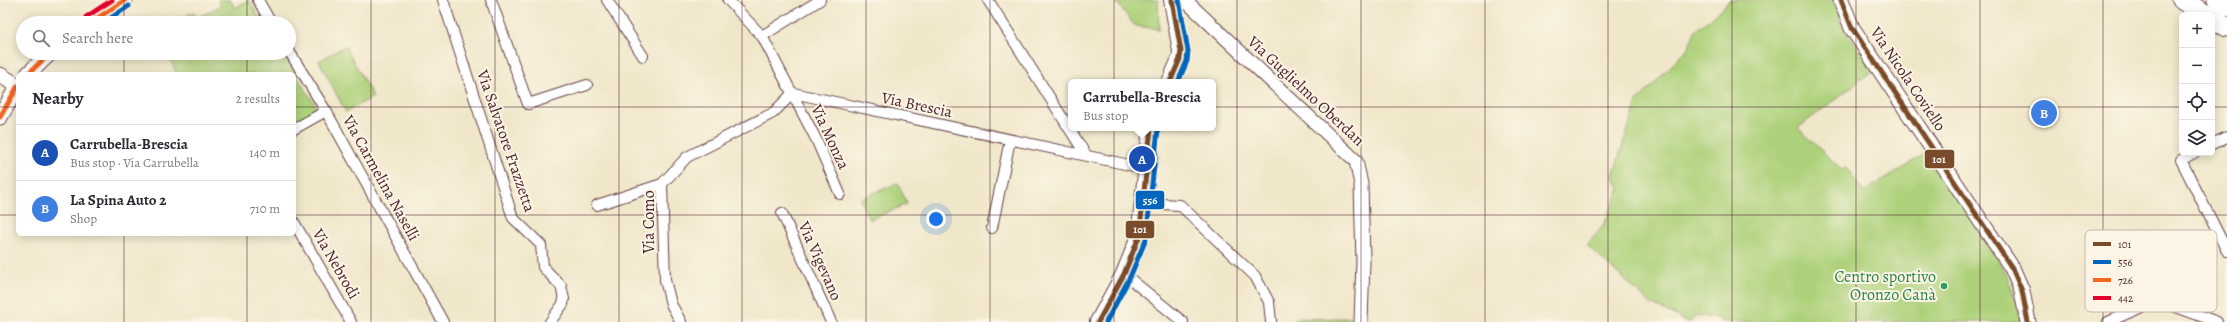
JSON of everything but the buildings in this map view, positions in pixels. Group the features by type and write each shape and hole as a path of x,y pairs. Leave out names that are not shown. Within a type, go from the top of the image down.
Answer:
{"highway":[{"path":"2182,0 2202,12"},
{"path":"2217,0 2227,6"},
{"path":"2215,20 2227,27"}],"main road":[{"path":"101,16 125,0"},
{"path":"1171,79 1180,59 1181,51 1172,0"},
{"name":"Via Nicola Coviello","path":"1841,0 1852,28 2012,268 2022,291 2028,322"},
{"path":"30,72 43,60"},
{"path":"0,74 16,85"},
{"path":"0,117 16,89"},
{"path":"1098,322 1124,274 1139,237 1148,169 1151,131"}],"street":[{"path":"258,0 267,16"},
{"name":"Via Salvatore Frazzetta","path":"443,0 513,218 541,245 543,267 561,286 563,293 563,304 550,322"},
{"path":"491,0 528,104 587,85"},
{"path":"607,0 643,56"},
{"path":"728,0 762,36 793,93"},
{"path":"762,36 820,0"},
{"path":"988,0 1068,127"},
{"name":"Via Guglielmo Oberdan","path":"1185,0 1356,161 1359,170 1361,192 1363,261 1361,322"},
{"name":"Via Carmelina Naselli","path":"295,60 326,111 443,322"},
{"name":"Via Brescia","path":"793,93 1148,169"},
{"name":"Via Como","path":"681,322 671,304 665,280 662,184 687,156 773,113 793,93"},
{"name":"Via Monza","path":"793,93 840,194"},
{"path":"296,129 326,111"},
{"path":"1071,131 1086,155"},
{"path":"2215,143 2227,137"},
{"path":"992,228 1010,140"},
{"path":"2188,156 2181,160 2216,230"},
{"path":"597,205 662,184"},
{"path":"1144,203 1180,205 1255,276 1270,302 1271,322"},
{"name":"Via Vigevano","path":"782,213 831,322"},
{"name":"Via Nebrodi","path":"296,226 351,322"},
{"path":"2217,231 2227,251"},
{"path":"1124,274 1183,322"},
{"path":"2108,322 2131,312"},
{"path":"2189,312 2216,322"}],"green space":[{"path":"218,0 230,0 235,8 249,0 258,16 201,16 220,6"},
{"path":"1115,0 1158,0 1159,29 1135,26"},
{"path":"1729,0 1834,0 1841,24 1872,71 1798,128 1842,170 1846,168 1864,192 1928,152 1984,233 2008,278 2016,300 2021,322 1723,322 1717,318 1696,315 1691,322 1685,322 1675,315 1651,304 1587,245 1603,226 1620,189 1613,175 1637,102 1689,47 1695,31 1723,8"},
{"path":"193,12 196,16 186,16"},
{"path":"345,46 373,97 346,112 319,61"},
{"path":"170,60 286,60 294,72 176,72"},
{"path":"296,75 318,109 296,122"},
{"path":"898,183 907,204 869,220 860,199"},
{"path":"1351,318 1351,322 1295,322 1295,319"}],"transit line":[{"name":"442","path":"88,16 112,0"},
{"name":"726","path":"101,16 125,0"},
{"name":"101","path":"1171,79 1180,59 1181,51 1172,0"},
{"name":"556","path":"1179,0 1188,51 1187,61 1179,79"},
{"name":"101","path":"1841,0 1852,28 2012,268 2022,291 2028,322"},
{"name":"556","path":"114,16 129,6"},
{"name":"726","path":"30,72 43,60"},
{"name":"726","path":"0,117 16,89"},
{"name":"101","path":"1098,322 1124,274 1139,237 1151,131"},
{"name":"556","path":"1106,322 1130,277 1146,239 1158,131"}],"place":[{"name":"La Spina Auto 2","path":"2044,113"},
{"name":"Carrubella-Brescia","path":"1142,159"},
{"name":"Centro sportivo Oronzo Canà","path":"1944,286"}]}
